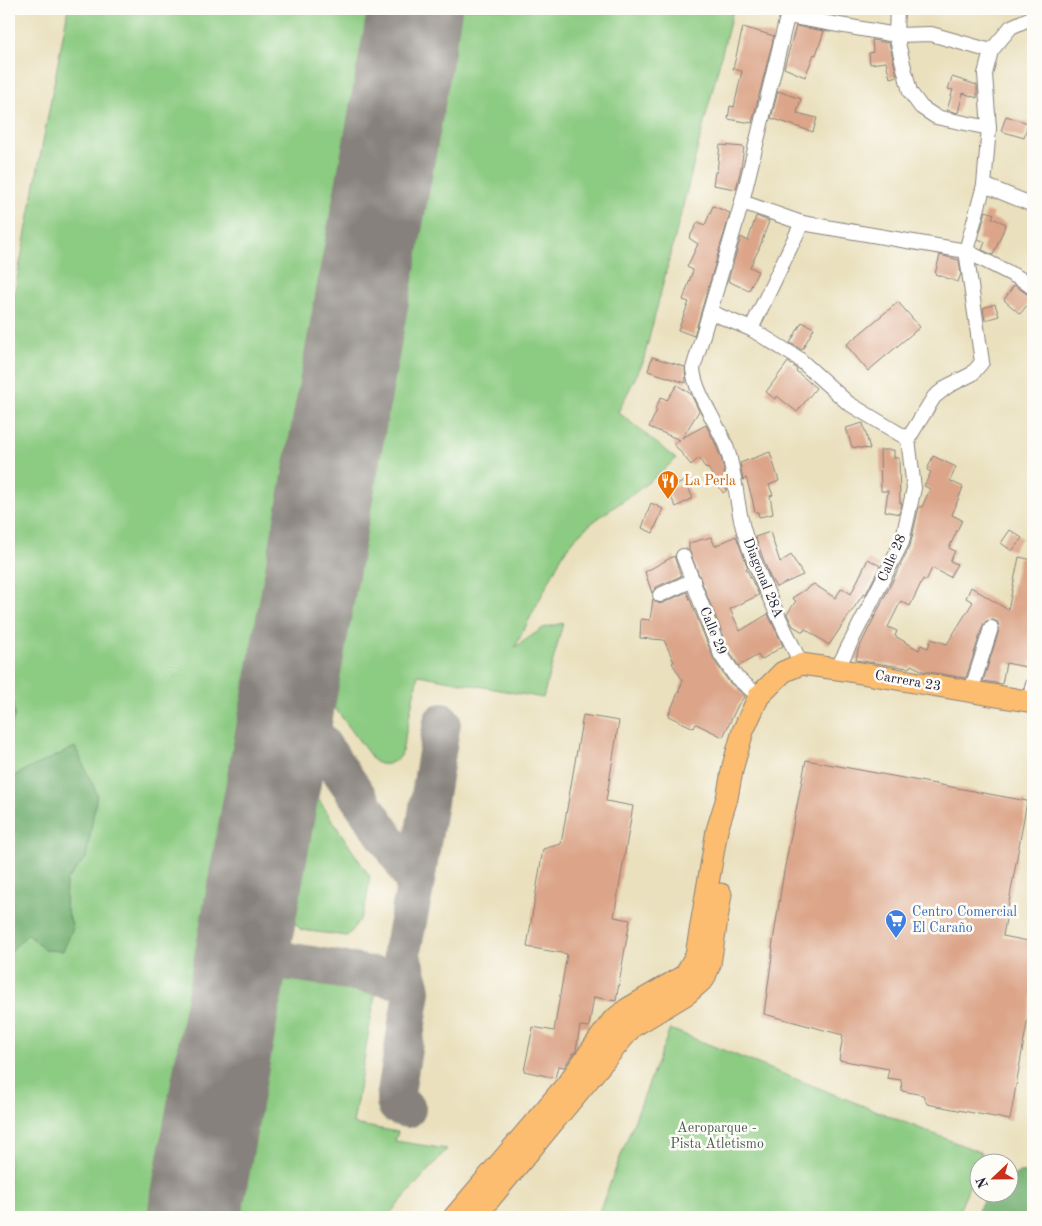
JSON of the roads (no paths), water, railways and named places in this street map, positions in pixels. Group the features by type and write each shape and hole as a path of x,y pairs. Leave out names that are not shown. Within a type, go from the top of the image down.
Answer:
{"main road":[{"name":"Carrera 23","path":"792,668 837,669 971,691 1032,696"},
{"path":"454,1217 567,1084 612,1021 685,975 696,955 717,830 727,798 733,766 743,731 759,696 792,668"},
{"path":"475,1217 632,1027 687,994 704,979 710,964 730,834 727,798"}],"street":[{"path":"896,9 896,35 910,92 920,107 936,117 989,128"},
{"path":"991,51 931,34 896,35 789,13 742,202 710,312 751,329 798,358 848,403 908,439 934,397 948,386 972,374 982,362 966,251 984,185 989,128 985,74 991,51 1011,27 1033,17"},
{"path":"984,185 1033,205"},
{"path":"742,202 802,222 966,251 1021,279 1033,288"},
{"path":"751,329 802,222"},
{"name":"Diagonal 28A","path":"710,312 693,369 694,377 723,438 731,461 743,526 792,668"},
{"name":"Calle 28","path":"837,669 902,542 914,488 908,439"},
{"name":"Calle 29","path":"683,556 721,655 736,677 759,696"},
{"path":"660,595 692,580"},
{"path":"971,691 992,628"}],"place":[{"name":"La Perla","path":"668,500"},
{"name":"Centro Comercial El Caraño","path":"896,939"}],"park label":[{"name":"Aeroparque - Pista Atletismo","path":"717,1136"}]}
